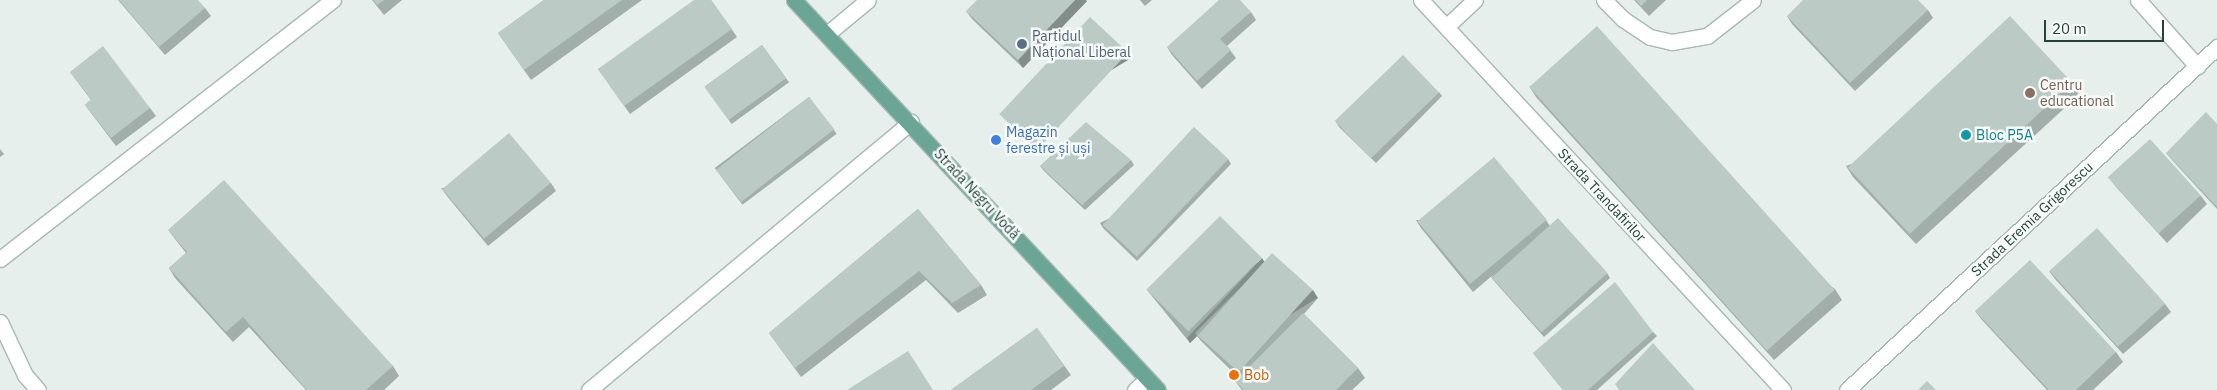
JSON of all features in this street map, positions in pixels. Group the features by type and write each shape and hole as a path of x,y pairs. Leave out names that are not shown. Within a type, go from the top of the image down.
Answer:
{"main road":[{"name":"Strada Negru Vodă","path":"794,0 911,122 1158,390"}],"street":[{"path":"0,259 332,0"},
{"path":"827,34 868,0"},
{"name":"Strada Trandafirilor","path":"1421,0 1783,390"},
{"path":"1447,26 1475,0"},
{"path":"1604,0 1623,19 1650,37 1672,42 1708,36 1753,0"},
{"path":"2138,0 2197,66"},
{"name":"Strada Eremia Grigorescu","path":"1847,390 2217,47"},
{"path":"589,390 911,122"},
{"path":"0,322 25,375 38,390"},
{"path":"1135,390 1147,379"}],"building":[{"path":"119,0 198,0 205,8 159,47"},
{"path":"373,0 384,0 377,5"},
{"path":"544,0 622,0 524,70 498,33"},
{"path":"694,0 711,0 732,29 624,106 598,69"},
{"name":"Partidul Național Liberal","path":"977,0 1075,0 1018,60 966,11"},
{"path":"1219,0 1240,0 1251,12 1220,39 1231,50 1197,81 1167,47"},
{"path":"1636,0 1647,0 1641,6"},
{"path":"1803,0 1918,0 1928,10 1850,83 1787,16"},
{"name":"Bloc P5A","path":"2010,16 2072,83 1910,234 1848,167"},
{"path":"1090,17 1128,52 1037,150 999,114"},
{"path":"1597,26 1835,290 1767,351 1529,87"},
{"path":"762,45 786,78 729,120 705,87"},
{"path":"103,46 150,108 111,138 85,105 91,99 70,72"},
{"path":"1403,55 1439,92 1371,158 1335,121"},
{"path":"809,97 834,129 741,202 716,170"},
{"path":"2206,112 2217,124 2217,207 2166,153"},
{"path":"1086,122 1131,160 1082,205 1040,166"},
{"path":"1194,127 1228,159 1137,257 1103,225"},
{"path":"509,133 551,183 484,239 442,189"},
{"path":"2150,139 2201,195 2158,234 2108,177"},
{"path":"1494,157 1547,220 1470,284 1417,221"},
{"path":"224,180 393,366 366,390 307,390 243,317 226,332 169,268 187,252 168,230"},
{"path":"918,209 981,285 952,303 919,271 795,368 769,333"},
{"path":"1220,216 1262,258 1188,331 1146,290"},
{"path":"1558,218 1608,273 1541,333 1492,278"},
{"path":"2097,228 2165,304 2118,347 2049,271"},
{"path":"1272,253 1313,290 1239,372 1198,335"},
{"path":"2030,260 2116,352 2076,390 2049,390 1975,311"},
{"path":"1615,282 1653,332 1588,390 1563,390 1533,353"},
{"path":"1303,313 1358,368 1336,390 1244,390 1235,381"},
{"path":"1037,328 1064,366 1031,390 951,390"},
{"path":"1653,343 1695,390 1619,390 1615,384"},
{"path":"908,351 933,390 847,390"},
{"path":"1927,381 1936,390 1918,390"}],"place":[{"name":"Partidul Național Liberal","path":"1022,44"},
{"name":"Centru educational","path":"2030,93"},
{"name":"Bloc P5A","path":"1966,135"},
{"name":"Magazin ferestre și uși","path":"996,140"},
{"name":"Bob","path":"1234,375"}]}
